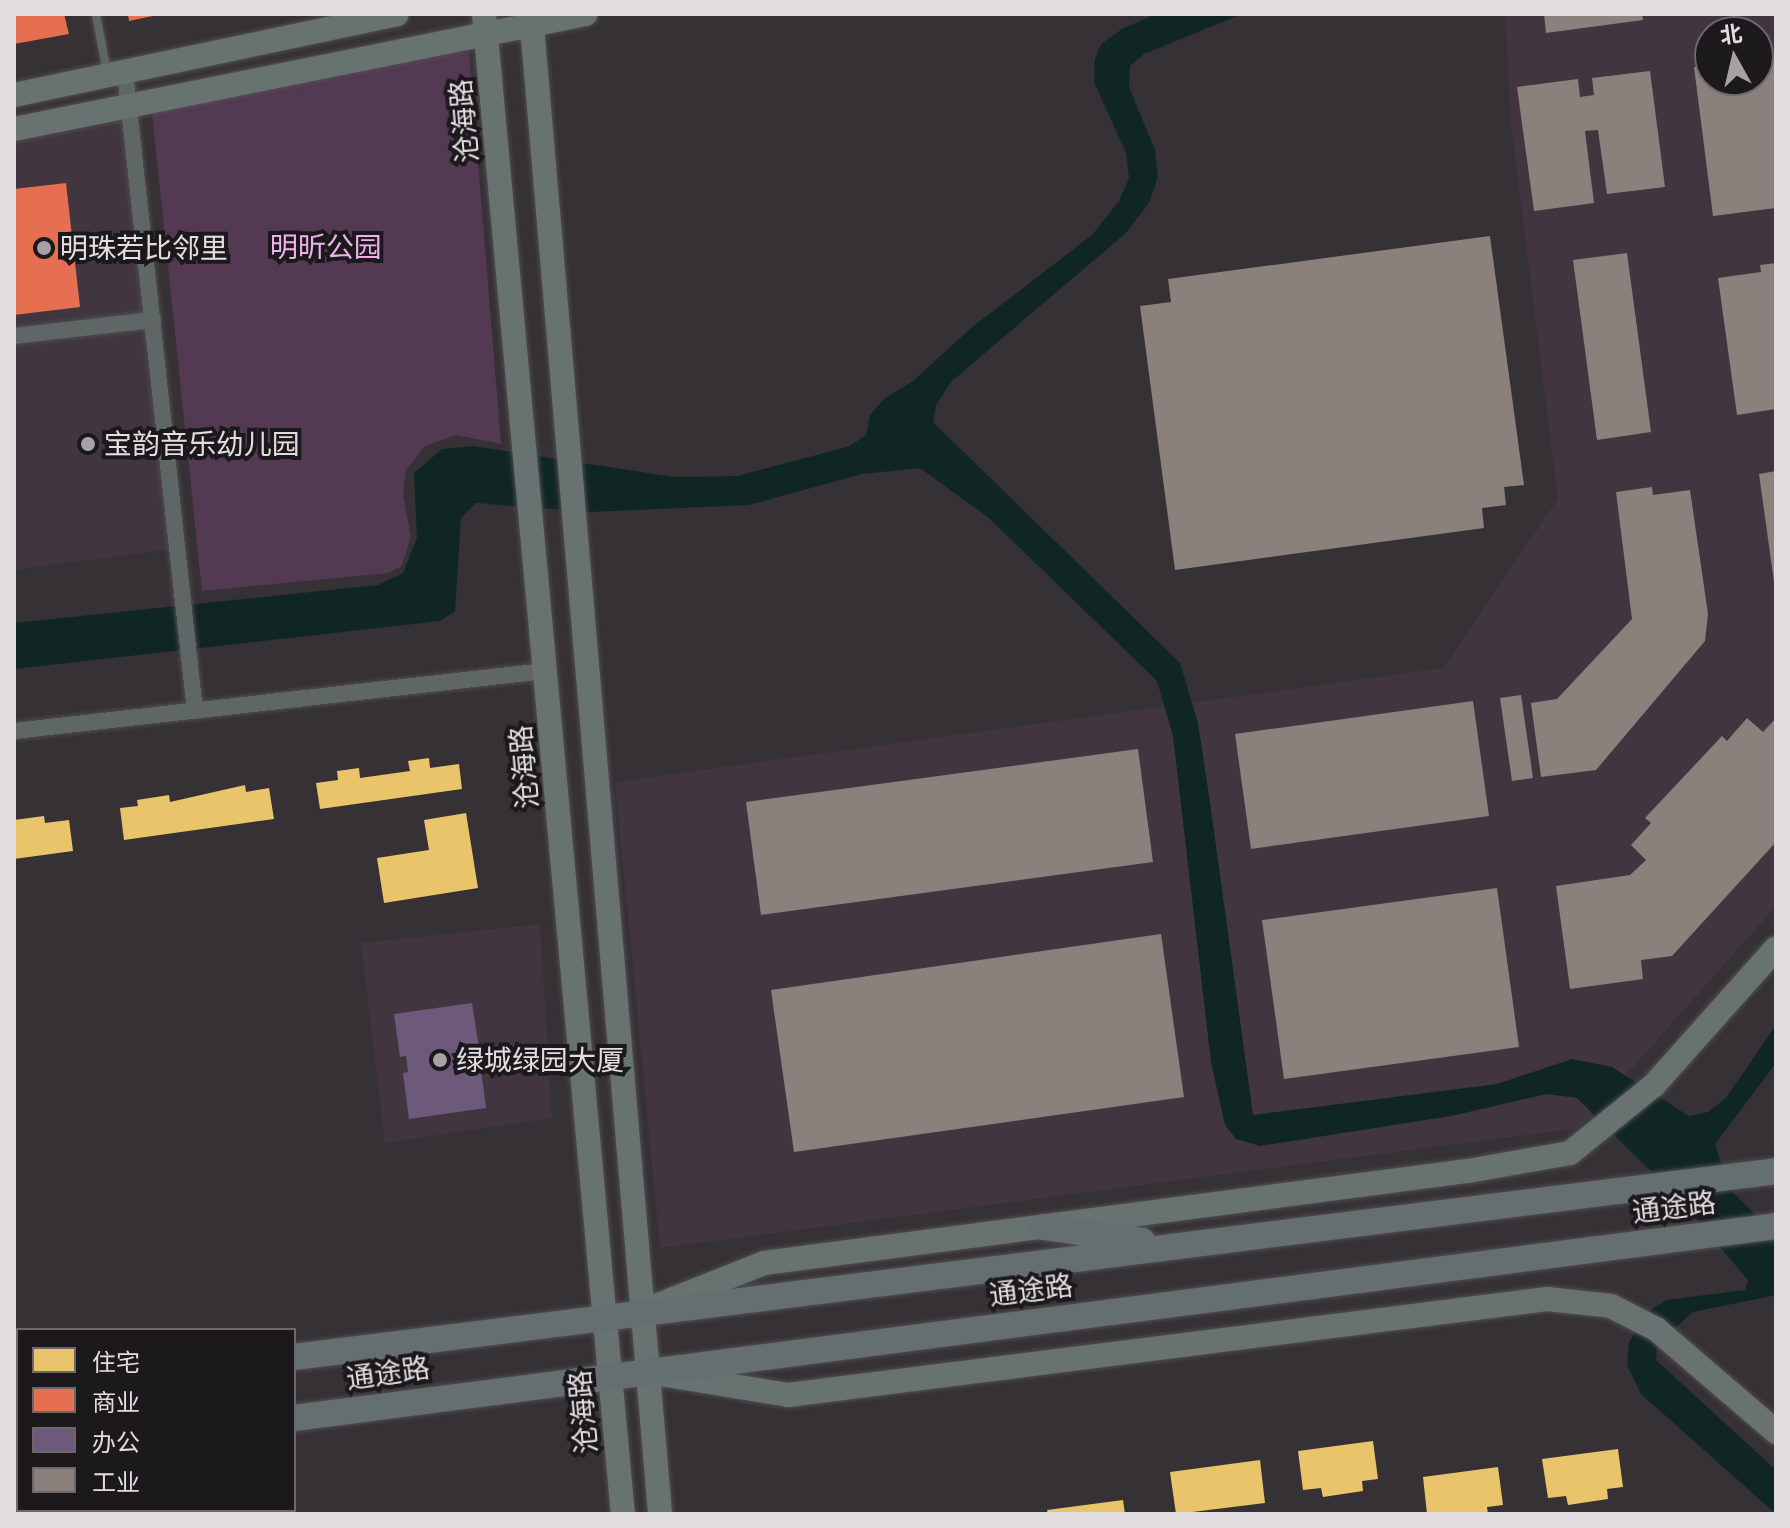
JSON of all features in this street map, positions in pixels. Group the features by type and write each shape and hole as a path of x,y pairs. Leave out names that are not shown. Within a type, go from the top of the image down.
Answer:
{"main road":[{"path":"14,95 397,14"},
{"path":"14,129 129,106 485,24 586,14"},
{"path":"532,20 639,1313 660,1514"},
{"name":"沧海路","path":"485,24 623,1514"},
{"path":"639,1313 764,1263 1468,1171 1570,1153 1596,1136 1654,1085 1776,948"},
{"name":"通途路","path":"296,1357 1773,1172"},
{"name":"通途路","path":"296,1418 1776,1226"},
{"path":"1043,1227 1177,1246"},
{"path":"646,1372 788,1395 1547,1299 1611,1306 1656,1329 1776,1432"}],"street":[{"path":"116,74 129,106 195,711"},
{"path":"14,336 153,320"},
{"path":"14,731 545,671"}],"lane":[{"path":"96,14 116,74"}],"shaded area":[{"path":"1156,14 1242,14 1144,54 1130,66 1129,87 1155,150 1158,176 1150,201 1127,232 951,382 936,405 933,422 1180,663 1198,723 1253,1115 1497,1084 1572,1059 1612,1067 1689,1116 1708,1112 1726,1098 1776,1025 1776,1063 1715,1144 1729,1189 1776,1234 1776,1295 1693,1312 1657,1344 1656,1360 1776,1470 1776,1514 1641,1394 1627,1365 1629,1342 1649,1311 1666,1300 1745,1290 1748,1280 1677,1197 1577,1098 1547,1094 1451,1116 1260,1146 1236,1139 1225,1125 1211,1062 1173,736 1157,681 989,518 920,468 862,474 749,505 589,512 476,503 461,518 455,611 440,621 14,669 14,623 378,585 403,573 417,538 414,473 442,449 473,446 674,477 738,476 850,446 866,435 870,415 885,398 913,381 971,328 1092,235 1119,201 1129,178 1126,153 1094,82 1095,59 1101,44 1122,29"},
{"path":"1505,14 1776,14 1776,906 1579,1128 660,1248 615,782 1444,668 1558,499 1511,124"},
{"path":"126,111 147,314 14,330 14,136"},
{"name":"宝韵音乐幼儿园","path":"151,325 172,549 14,570 14,339"},
{"path":"540,924 552,1118 385,1143 361,943"}],"green space":[{"name":"明昕公园","path":"469,50 501,444 456,435 425,446 406,470 403,495 411,536 402,566 388,573 202,591 152,113"}],"building: 住宅":[{"path":"14,14 60,14 62,25 14,35"},
{"path":"429,758 430,768 459,764 462,789 320,809 316,783 338,780 337,771 359,768 360,778 410,771 408,761"},
{"path":"245,785 246,792 269,788 274,819 124,840 120,808 138,806 137,800 169,795 170,802"},
{"path":"466,813 478,888 384,903 377,858 429,850 424,820"},
{"path":"44,816 45,823 69,820 73,851 14,859 14,820"},
{"path":"1373,1441 1378,1479 1362,1481 1363,1491 1323,1497 1321,1488 1303,1490 1298,1451"},
{"path":"1618,1449 1623,1487 1607,1489 1608,1499 1568,1505 1566,1496 1548,1498 1542,1459"},
{"path":"1260,1460 1265,1503 1176,1514 1170,1472"},
{"path":"1498,1467 1503,1505 1487,1507 1488,1514 1427,1514 1423,1477"},
{"path":"1123,1500 1125,1514 1048,1514 1047,1510"}],"building: 商业":[{"path":"14,14 64,14 69,34 14,44"},
{"path":"128,14 157,14 158,15 129,21"},
{"name":"明珠若比邻里","path":"66,183 80,307 14,315 14,189"}],"building: 办公":[{"name":"绿城绿园大厦","path":"472,1003 479,1048 473,1049 475,1063 480,1062 486,1108 409,1119 403,1073 408,1072 406,1056 400,1057 394,1014"}],"building: 工业":[{"path":"1544,14 1642,14 1643,20 1546,33"},
{"path":"1774,56 1776,208 1713,216 1698,96 1774,96"},
{"path":"1650,71 1665,187 1607,194 1598,130 1585,131 1594,203 1534,211 1517,87 1578,79 1580,97 1594,95 1592,78"},
{"path":"1490,236 1524,485 1504,487 1506,505 1482,508 1484,528 1175,570 1140,306 1171,302 1168,279"},
{"path":"1627,253 1651,432 1597,440 1573,260"},
{"path":"1776,263 1776,409 1737,415 1718,278 1761,272 1760,265"},
{"path":"1776,471 1776,582 1774,582 1759,474"},
{"path":"1652,487 1653,495 1690,490 1708,614 1705,641 1596,770 1541,777 1531,703 1557,699 1632,619 1616,492"},
{"path":"1521,695 1533,778 1512,781 1500,698"},
{"path":"1473,701 1489,816 1251,849 1235,734"},
{"path":"1747,718 1763,732 1776,718 1776,842 1672,956 1641,960 1643,979 1570,989 1556,886 1630,875 1646,860 1631,845 1651,823 1645,818 1722,736 1727,741"},
{"path":"1138,749 1153,862 761,915 746,802"},
{"path":"1497,888 1519,1047 1284,1079 1262,920"},
{"path":"1161,934 1184,1097 794,1152 771,990"}],"place":[{"name":"明珠若比邻里","path":"44,248"},
{"name":"宝韵音乐幼儿园","path":"88,444"},
{"name":"绿城绿园大厦","path":"440,1060"}]}
